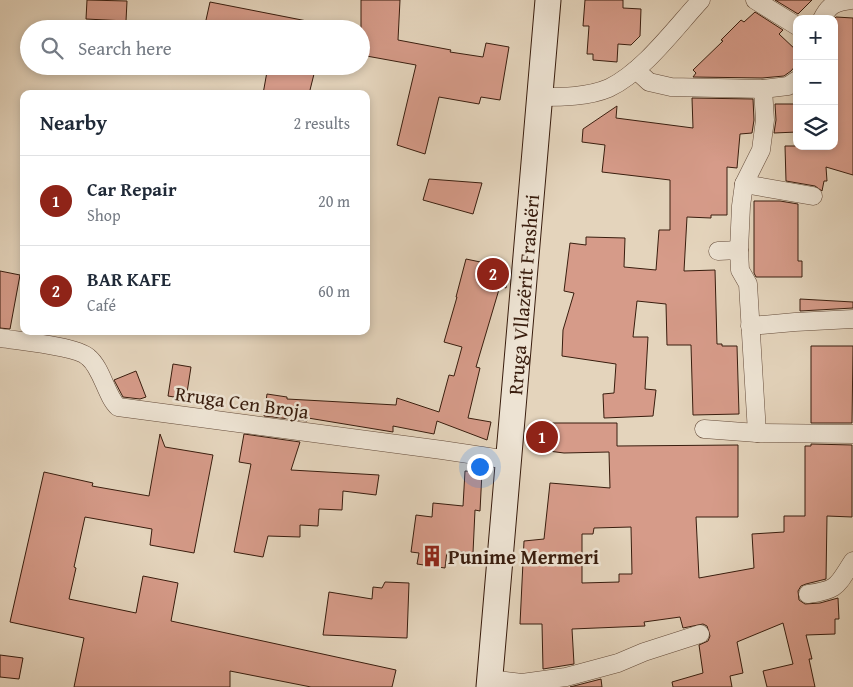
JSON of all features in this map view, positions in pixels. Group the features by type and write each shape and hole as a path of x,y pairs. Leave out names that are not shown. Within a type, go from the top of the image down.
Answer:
{"main road":[{"name":"Rruga Vllazërit Frashëri","path":"490,683 548,0"}],"street":[{"path":"540,97 572,96 608,88 636,70 701,0"},
{"path":"755,0 793,24"},
{"path":"824,15 828,7 851,0"},
{"path":"636,70 649,82 671,87 763,89 788,86 793,83"},
{"path":"757,433 748,284 740,270 739,250 740,206 744,184 761,150 765,120 763,89"},
{"path":"744,184 814,196"},
{"path":"718,251 739,250"},
{"path":"750,326 853,319"},
{"name":"Rruga Cen Broja","path":"0,338 76,351 88,357 106,385 112,401 118,406 509,460"},
{"path":"704,429 757,433 853,434"},
{"path":"808,594 826,592 836,586 853,561"},
{"name":"Rruga Vllazërit Frashëri","path":"490,683 522,683 566,677 618,664 644,652 700,634"}],"building":[{"path":"87,0 127,1 126,20 86,19"},
{"path":"361,0 400,0 398,40 451,50 450,52 483,57 486,43 509,47 500,100 481,97 479,104 439,97 425,154 397,145 416,65 370,57 370,20 361,20"},
{"path":"585,0 623,0 623,8 641,9 640,36 631,45 618,44 617,62 593,60 593,54 587,54 589,26 583,26"},
{"path":"775,0 812,0 798,14"},
{"path":"210,2 302,20 206,20"},
{"path":"755,12 783,30 779,34 793,47 793,69 791,71 784,76 762,78 693,77 696,73 693,70 723,41 721,40 741,20 744,22"},
{"path":"838,17 853,18 853,175 826,167 827,181 824,181 822,191 815,186 786,181 785,146 793,146 793,150 838,150"},
{"path":"266,75 314,75 310,90 264,90"},
{"path":"692,98 753,99 754,120 752,133 740,134 737,168 727,167 727,215 711,215 711,218 687,217 684,271 715,270 717,344 737,346 739,414 693,415 691,345 667,345 666,304 637,301 633,337 648,337 645,389 656,390 653,416 604,418 603,394 614,393 616,364 562,356 563,330 574,293 564,291 570,243 586,245 586,237 625,238 624,267 656,270 659,230 670,230 670,180 602,172 605,145 582,142 583,129 617,106 616,118 693,128"},
{"path":"775,104 793,104 793,132 774,133 776,120"},
{"path":"429,179 482,183 473,214 423,200"},
{"path":"754,201 780,201 798,204 798,261 802,261 802,277 756,277 754,273"},
{"path":"466,259 509,268 506,288 500,286 476,367 480,368 468,418 491,422 487,440 437,421 434,434 393,426 393,432 308,418 307,421 264,416 267,394 287,397 287,399 396,405 397,398 439,412 449,375 454,376 462,347 444,342"},
{"path":"0,271 20,275 10,329 0,328"},
{"path":"800,299 853,302 853,308 800,311"},
{"path":"811,346 853,346 852,423 811,423"},
{"path":"173,364 191,367 186,399 168,396"},
{"path":"136,371 146,397 140,399 123,397 114,380"},
{"path":"535,423 617,423 617,446 738,445 738,517 696,517 699,578 754,568 752,534 784,532 784,516 805,516 805,446 811,446 811,444 852,445 852,517 827,516 826,579 801,586 798,591 799,600 805,604 820,603 838,598 839,619 835,619 835,634 806,635 812,659 809,659 815,687 767,687 763,671 793,664 783,623 737,642 743,673 730,676 732,687 673,687 672,682 703,673 699,645 708,641 710,636 707,626 703,624 683,628 680,617 644,622 645,626 572,629 574,664 543,669 542,624 520,624 524,541 544,539 550,483 610,488 609,452 564,453 533,449","holes":["631,527 632,574 619,574 619,582 582,583 582,534 593,534 594,528"]},
{"path":"160,434 165,447 213,455 194,553 150,545 152,529 85,517 69,599 136,613 143,576 178,583 171,621 396,670 392,687 311,687 230,671 230,687 74,687 84,638 10,622 44,472 93,483 92,486 149,496"},
{"path":"244,434 300,442 291,470 379,475 376,495 343,491 342,510 319,509 318,526 300,525 300,537 268,536 263,557 234,552 251,464 239,462"},
{"path":"465,471 482,472 480,511 475,510 473,553 447,551 445,568 417,564 419,553 411,552 416,515 432,517 433,503 463,506"},
{"path":"385,582 409,583 407,638 323,635 329,592 372,599 373,587 382,588"},
{"path":"0,655 23,658 19,679 0,677"},
{"path":"601,679 602,687 570,687"}],"place":[{"name":"BAR KAFE","path":"493,274"},
{"name":"Car Repair","path":"542,437"},
{"name":"Punime Mermeri","path":"432,556"}]}
